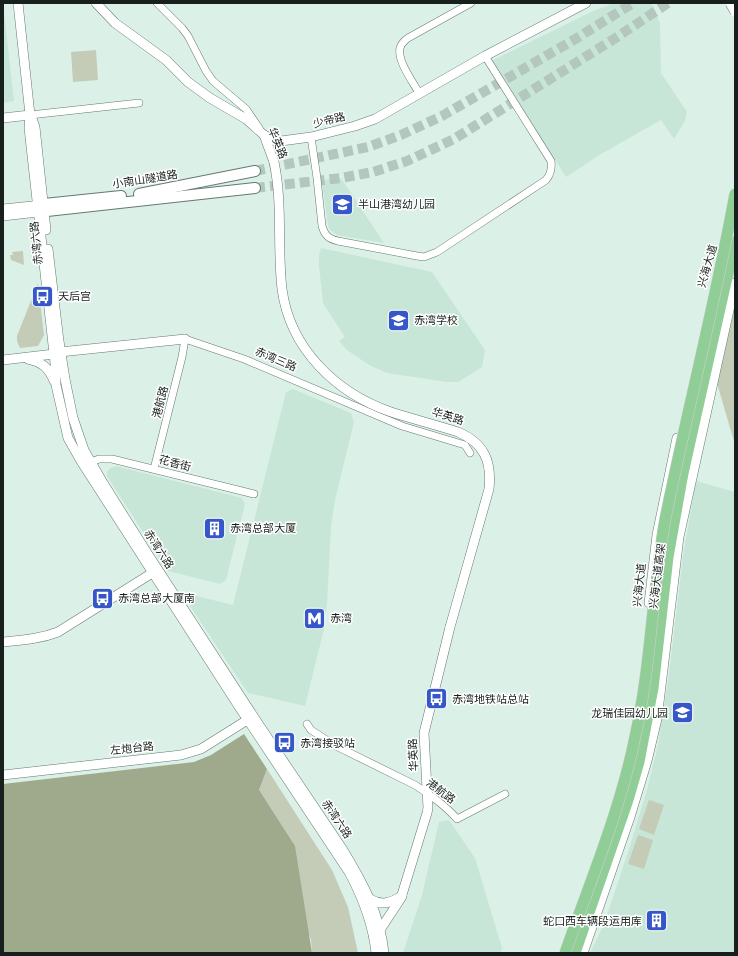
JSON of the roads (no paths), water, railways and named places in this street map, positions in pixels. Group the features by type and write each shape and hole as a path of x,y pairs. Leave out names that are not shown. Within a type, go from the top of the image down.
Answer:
{"main road":[{"name":"小南山隧道路","path":"41,208 151,192 255,171"},
{"name":"小南山隧道路","path":"41,208 255,188"},
{"name":"兴海大道高架","path":"565,953 620,797 636,737 644,689 659,558 664,529 675,473 715,296 735,194"},
{"name":"兴海大道高架","path":"575,953 622,818 639,762 653,688 668,557 681,487 735,242"}],"street":[{"name":"赤湾六路","path":"18,3 30,115 35,127 41,208 56,352 56,385 68,438 349,872 358,888 367,912 376,953"},
{"name":"少帝路","path":"96,3 115,23 166,60 188,82 210,98 246,119 264,135 281,142 311,137 364,124 384,115 484,56 586,3"},
{"name":"华英路","path":"156,3 182,28 188,36 210,77 218,86 246,109 264,135 274,162 280,202 280,256 282,290 293,328 310,356 326,374 353,394 390,411 468,436 475,441 486,456 490,470 489,489 450,627 424,733 427,813 402,895 396,907 374,939"},
{"path":"419,93 401,60 401,45 408,38 471,3"},
{"path":"730,3 735,12"},
{"path":"311,137 321,220 323,231 328,238 424,257 437,252 546,180 552,169 551,161 484,56"},
{"path":"3,118 139,103"},
{"path":"3,209 41,208"},
{"path":"3,216 41,208"},
{"name":"兴海大道","path":"561,953 610,814 627,756 638,695 651,580 663,500 708,307 720,262 735,216"},
{"path":"583,953 630,817 647,761 658,712 679,537 735,283"},
{"name":"赤湾三路","path":"3,355 56,352 185,339 244,359 402,426 465,445 470,453"},
{"name":"港航路","path":"154,469 185,339"},
{"name":"赤湾六路","path":"56,352 79,439 155,571"},
{"name":"赤湾三路","path":"3,360 56,352"},
{"path":"22,358 37,361 44,365 51,374 56,385"},
{"name":"花香街","path":"91,462 99,459 112,459 254,494"},
{"path":"3,642 39,638 58,632 155,571"},
{"name":"赤湾六路","path":"250,718 343,850 362,881 381,930 384,953"},
{"name":"左炮台路","path":"3,774 181,755 201,749 250,718"},
{"name":"港航路","path":"307,724 311,730 336,746 427,793 451,812 457,819 505,794"},
{"path":"370,899 384,904 392,902 402,895"}],"tunnel":[{"path":"255,171 368,147 401,135 442,116 577,38 633,3"},
{"path":"255,188 341,178 373,172 407,161 454,139 614,39 668,3"}],"place":[{"name":"半山港湾幼儿园","path":"342,204"},
{"name":"天后宫","path":"42,296"},
{"name":"赤湾学校","path":"399,320"},
{"name":"赤湾总部大厦","path":"214,528"},
{"name":"赤湾总部大厦南","path":"102,598"},
{"name":"赤湾","path":"315,618"},
{"name":"赤湾地铁站总站","path":"436,699"},
{"name":"龙瑞佳园幼儿园","path":"683,713"},
{"name":"赤湾接驳站","path":"284,743"},
{"name":"蛇口西车辆段运用库","path":"657,921"}]}
